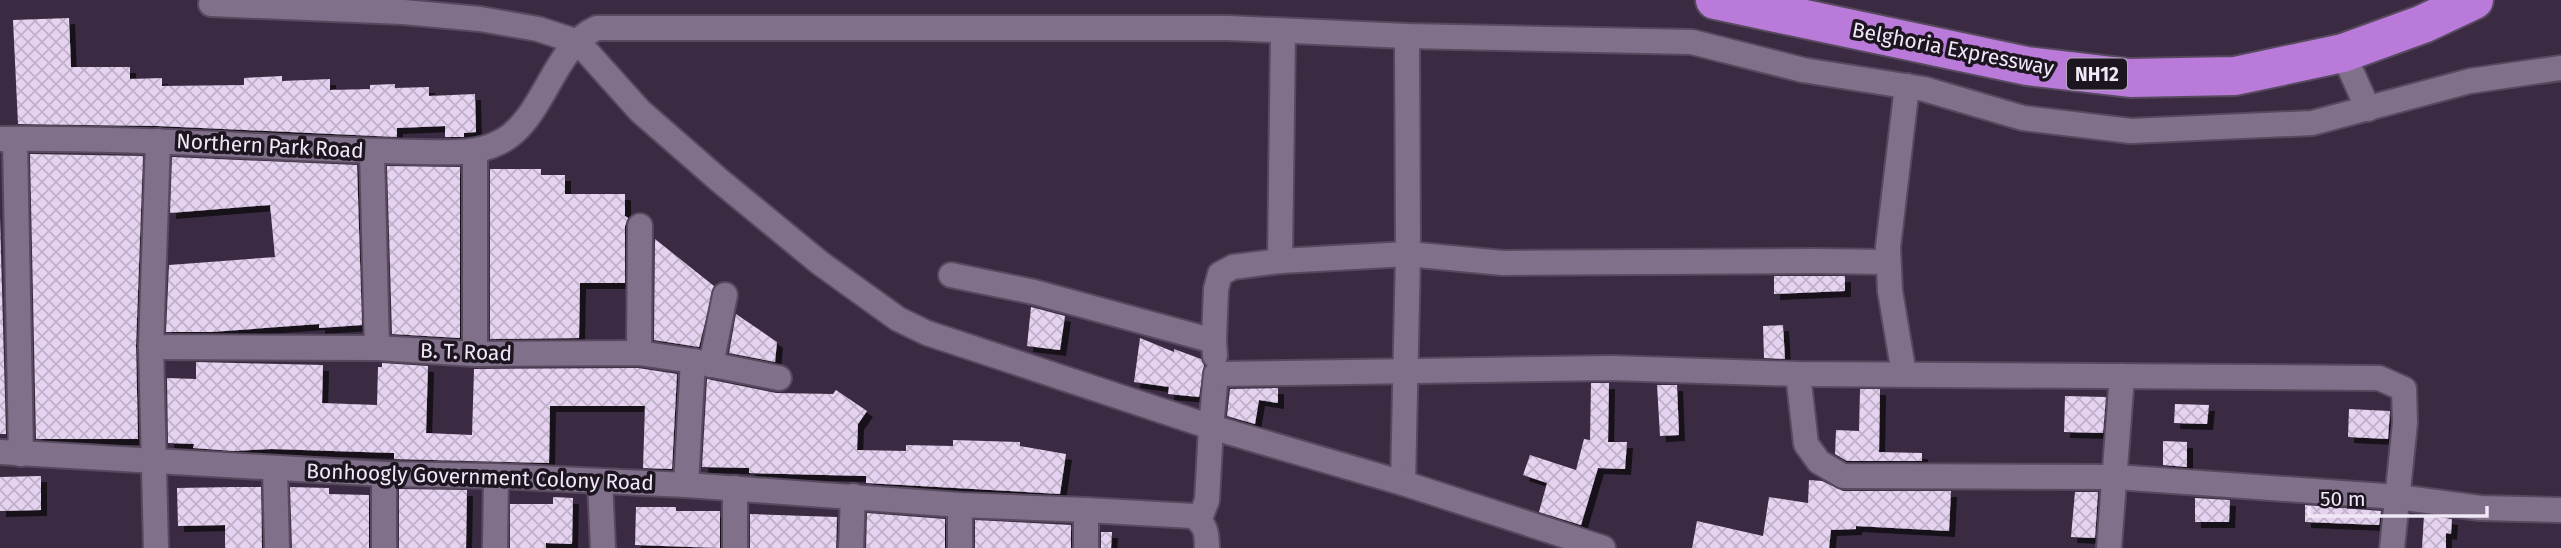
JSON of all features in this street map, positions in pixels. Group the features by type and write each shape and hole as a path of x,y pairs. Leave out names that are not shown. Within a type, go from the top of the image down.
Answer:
{"highway":[{"name":"Belghoria Expressway","path":"1715,0 2027,66 2130,78 2235,76 2343,53 2423,24 2474,0"}],"street":[{"path":"211,4 403,12 480,19 538,29 572,50 719,180 820,263 898,319 926,333 1211,436 1403,484 1603,548"},
{"path":"572,50 585,33 597,28 1228,28 1407,36 1692,42 1803,70 1907,86 2023,118 2131,131 2312,123 2470,81 2561,68"},
{"path":"1280,261 1283,30"},
{"path":"1403,484 1408,254 1407,36"},
{"name":"Northern Park Road","path":"8,139 158,141 372,151 475,152 516,133 572,50"},
{"path":"2343,53 2368,109"},
{"path":"1905,374 1889,290 1888,247 1907,86"},
{"path":"8,139 11,453"},
{"path":"156,548 151,347 158,141"},
{"path":"372,151 377,348"},
{"path":"475,152 475,354"},
{"path":"639,353 640,226"},
{"path":"1208,548 1203,510 1216,374 1216,289 1220,274 1233,267 1280,261 1408,254 1503,263 1888,262"},
{"path":"951,275 1034,292 1214,341"},
{"path":"686,485 702,363 725,295"},
{"name":"B. T. Road","path":"151,347 377,348 475,354 639,353 779,378"},
{"path":"1216,374 1612,368 1798,374 2379,378 2404,389 2404,423 2392,548"},
{"path":"1798,374 1805,443 1819,462 1843,476 2116,477 2398,497 2480,508 2561,510"},
{"path":"2109,548 2122,376"},
{"name":"Bonhoogly Government Colony Road","path":"11,453 275,469 686,485 960,505 1192,516 1203,510"},
{"path":"275,469 277,548"},
{"path":"384,474 384,548"},
{"path":"495,548 496,476"},
{"path":"600,481 603,548"},
{"path":"735,548 736,488"},
{"path":"851,548 853,496"},
{"path":"960,505 960,548"},
{"path":"1086,510 1086,548"}],"building":[{"path":"69,18 71,67 130,67 130,79 162,78 162,86 244,85 244,78 282,76 282,81 330,79 330,90 370,89 370,85 395,84 395,88 429,87 429,96 475,94 476,132 464,133 464,137 445,137 445,126 397,128 397,137 158,126 18,124 13,20"},
{"path":"30,154 143,156 136,346 138,439 36,439"},
{"path":"172,157 357,165 362,325 319,328 319,324 211,332 166,332 169,265 275,257 270,205 170,213"},
{"path":"387,166 460,167 460,338 392,334"},
{"path":"490,169 541,169 541,175 565,175 565,194 625,194 625,216 628,218 625,226 625,283 580,283 579,338 490,339"},
{"path":"0,217 6,434 0,434"},
{"path":"655,239 714,286 699,347 654,340"},
{"path":"1774,276 1845,276 1845,291 1774,294"},
{"path":"1031,307 1065,316 1060,350 1027,346"},
{"path":"736,314 777,342 775,362 729,353"},
{"path":"1783,325 1785,359 1764,358 1763,326"},
{"path":"1140,338 1174,352 1174,349 1201,359 1204,365 1199,397 1168,394 1169,387 1134,382"},
{"path":"196,362 323,365 322,403 377,405 378,367 382,367 382,363 428,366 426,433 472,435 474,369 638,368 677,374 672,469 643,468 645,406 550,406 549,463 394,459 394,453 272,449 234,451 193,448 194,444 168,443 167,378 196,379"},
{"path":"707,379 776,393 833,394 836,390 867,411 858,424 857,450 906,451 906,445 953,446 953,440 1020,442 1020,446 1066,454 1060,494 866,483 866,476 749,473 749,468 702,467"},
{"path":"1591,383 1609,383 1608,442 1627,442 1625,469 1598,468 1581,525 1539,512 1547,483 1523,475 1530,455 1576,470 1584,439 1590,440"},
{"path":"1657,385 1677,385 1679,435 1660,436"},
{"path":"1278,388 1278,403 1259,400 1255,424 1227,416 1230,389"},
{"path":"1860,389 1880,389 1879,452 1922,453 1922,461 1847,461 1835,454 1836,430 1859,431"},
{"path":"2065,396 2106,397 2103,433 2064,432"},
{"path":"2175,404 2209,405 2207,424 2174,423"},
{"path":"2349,409 2390,411 2388,439 2348,437"},
{"path":"2163,441 2187,442 2187,467 2163,465"},
{"path":"41,476 41,510 0,511 0,477"},
{"path":"1809,480 1822,481 1843,491 1951,491 1949,531 1856,526 1856,529 1831,530 1829,548 1692,548 1697,521 1763,536 1769,497 1808,503"},
{"path":"261,487 262,548 225,548 225,525 178,526 177,488"},
{"path":"290,487 329,488 329,494 369,495 369,548 292,548"},
{"path":"399,489 467,490 466,548 399,548"},
{"path":"2075,492 2098,492 2095,538 2071,537"},
{"path":"553,497 573,498 572,544 546,543 546,548 510,548 510,504 553,504"},
{"path":"2195,498 2230,500 2229,522 2195,522"},
{"path":"2305,505 2381,511 2379,525 2305,522"},
{"path":"636,507 720,511 720,548 635,545"},
{"path":"867,513 945,519 945,548 866,548"},
{"path":"750,514 837,517 836,548 750,548"},
{"path":"2424,515 2452,519 2451,534 2446,533 2446,548 2422,548"},
{"path":"975,520 1071,525 1071,548 975,548"},
{"path":"1101,532 1112,532 1111,548 1101,548"}]}
